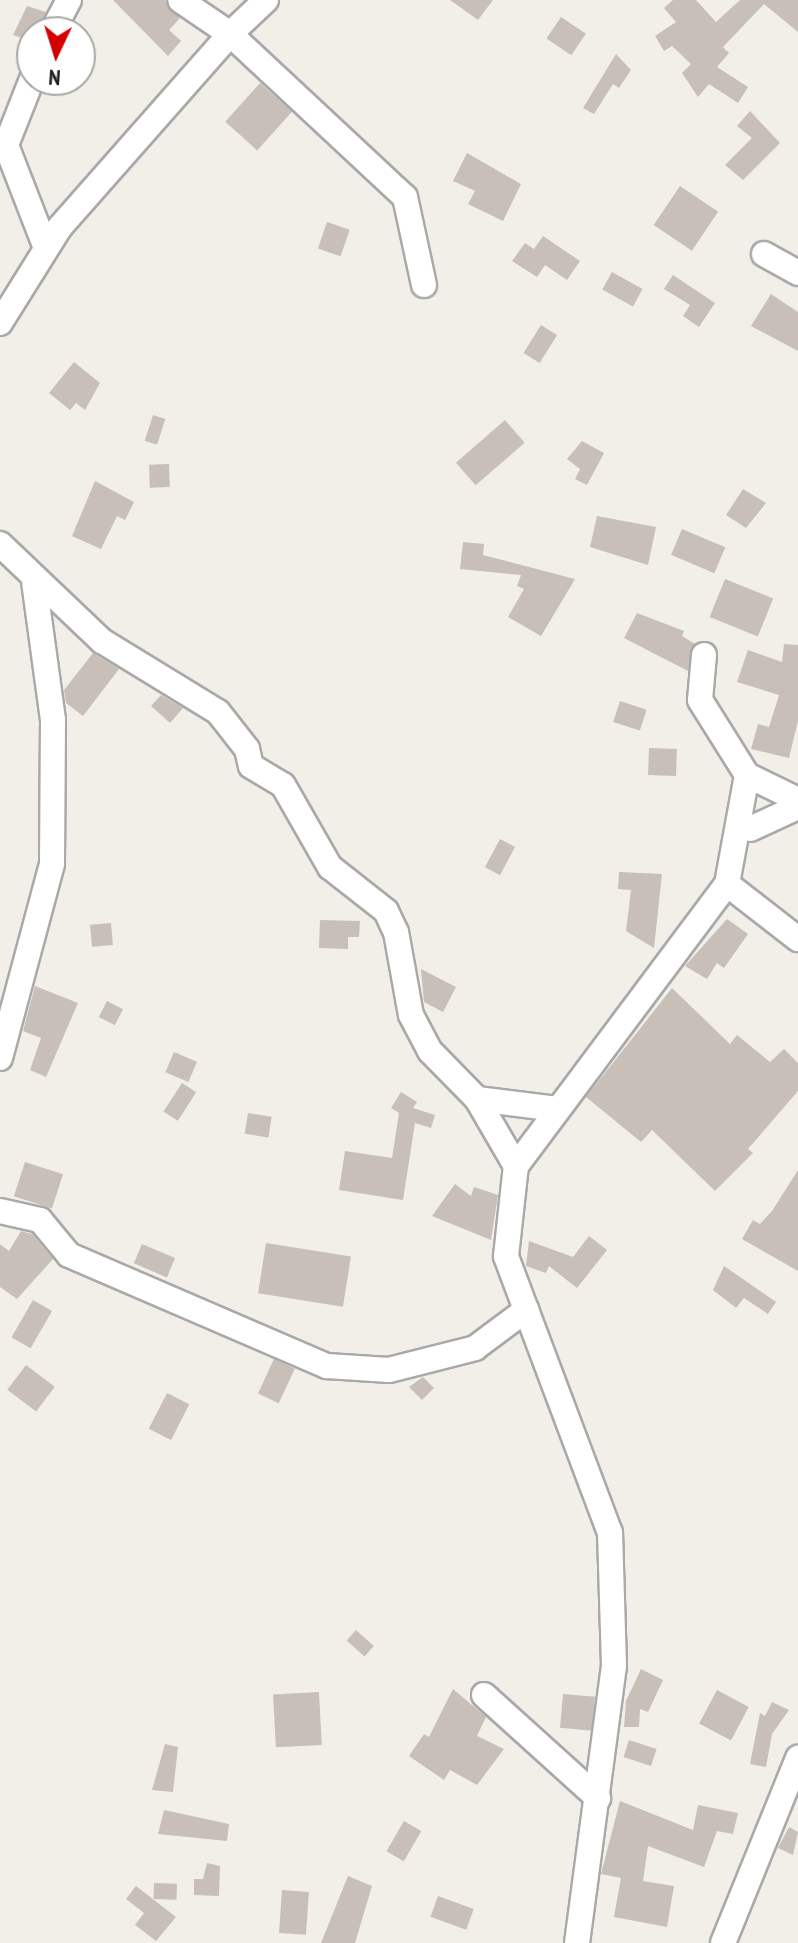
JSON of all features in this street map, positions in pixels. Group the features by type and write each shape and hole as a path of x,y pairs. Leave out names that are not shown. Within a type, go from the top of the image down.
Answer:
{"street":[{"path":"180,0 230,34 405,197 424,285"},
{"path":"0,323 46,248 230,34 266,0"},
{"path":"25,96 6,145 46,248"},
{"path":"764,254 798,273"},
{"path":"0,544 34,582 113,649 218,712 247,749 251,766 283,785 322,857 386,911 396,932 411,1015 430,1051 477,1099 516,1166"},
{"path":"0,1058 52,864 53,720 34,582"},
{"path":"704,655 700,700 747,775 798,800"},
{"path":"577,1943 614,1666 610,1533 506,1256 516,1166 727,884 747,775"},
{"path":"750,829 798,807"},
{"path":"727,884 798,939"},
{"path":"477,1099 557,1109"},
{"path":"0,1211 40,1220 69,1255 327,1366 389,1370 475,1348 526,1310"},
{"path":"484,1695 598,1798"},
{"path":"723,1943 798,1758"}],"building":[{"path":"113,0 165,0 180,18 169,30 181,41 168,56"},
{"path":"450,0 493,0 478,20"},
{"path":"673,0 696,0 716,22 740,0 798,0 798,32 764,4 723,47 729,53 717,67 748,87 738,103 709,84 698,97 682,73 691,64 672,46 664,51 655,36 676,22 664,8"},
{"path":"27,6 46,12 44,16 22,16"},
{"path":"561,17 586,34 571,55 546,39"},
{"path":"616,54 631,70 619,88 613,84 594,114 583,108"},
{"path":"260,83 292,112 257,150 225,122"},
{"path":"750,111 780,143 743,180 725,165 752,138 737,126"},
{"path":"467,153 521,184 503,221 468,204 475,191 453,181"},
{"path":"680,186 718,212 692,251 654,225"},
{"path":"327,222 350,230 341,256 318,248"},
{"path":"543,236 580,261 567,280 545,265 537,277 512,261 525,243 534,249"},
{"path":"612,272 643,289 633,306 602,289"},
{"path":"673,275 715,303 699,327 683,316 690,305 664,289"},
{"path":"771,294 798,312 798,351 751,326"},
{"path":"541,325 557,335 540,363 524,353"},
{"path":"74,362 100,383 85,410 76,403 70,410 49,393"},
{"path":"153,415 165,419 157,445 145,441"},
{"path":"505,420 525,443 476,485 456,463"},
{"path":"582,441 604,453 587,485 575,479 580,469 567,459"},
{"path":"169,464 170,487 150,488 149,465"},
{"path":"95,481 134,502 125,520 117,516 101,549 72,536"},
{"path":"743,489 766,503 746,528 726,515"},
{"path":"597,516 656,527 648,565 590,547"},
{"path":"682,529 725,547 714,573 671,555"},
{"path":"463,542 484,544 483,555 575,579 541,636 508,617 524,589 517,586 521,575 460,569"},
{"path":"725,579 773,598 758,636 710,617"},
{"path":"637,613 684,631 682,636 695,644 688,671 624,638"},
{"path":"784,644 798,645 798,721 789,758 751,749 758,724 769,727 779,695 737,682 748,650 782,662"},
{"path":"93,653 119,669 83,716 66,703 64,690"},
{"path":"161,695 183,708 170,723 151,706"},
{"path":"620,701 647,710 640,731 613,722"},
{"path":"649,748 677,749 676,776 648,775"},
{"path":"500,839 515,847 500,875 485,867"},
{"path":"619,872 662,874 654,948 626,931 631,890 618,889"},
{"path":"727,919 748,934 724,968 717,963 707,979 685,966"},
{"path":"320,920 360,921 359,937 348,937 348,949 319,948"},
{"path":"111,923 113,945 92,947 90,925"},
{"path":"421,969 456,987 443,1012 424,1002"},
{"path":"35,986 78,1003 46,1077 30,1070 41,1038 23,1031"},
{"path":"672,988 730,1044 737,1035 770,1062 784,1049 798,1063 798,1091 748,1149 753,1153 715,1191 652,1130 641,1142 586,1097"},
{"path":"107,1001 123,1009 115,1025 99,1017"},
{"path":"174,1052 197,1062 188,1082 165,1072"},
{"path":"182,1083 196,1092 178,1121 163,1112"},
{"path":"401,1092 417,1102 413,1108 435,1115 431,1128 415,1123 403,1200 339,1190 345,1151 392,1158 399,1113 391,1108"},
{"path":"248,1113 272,1117 268,1137 245,1134"},
{"path":"25,1162 63,1174 52,1209 14,1196"},
{"path":"798,1170 798,1271 742,1239 753,1220 760,1224 772,1211"},
{"path":"455,1184 471,1196 474,1187 498,1195 491,1240 432,1216"},
{"path":"21,1231 32,1234 53,1259 17,1299 0,1287 0,1244 9,1251"},
{"path":"589,1236 607,1250 577,1288 549,1266 546,1273 526,1266 529,1241 573,1257"},
{"path":"266,1243 351,1256 343,1307 258,1293"},
{"path":"142,1244 175,1258 167,1277 134,1263"},
{"path":"724,1266 776,1302 768,1314 744,1298 736,1308 713,1290"},
{"path":"33,1300 52,1311 31,1348 12,1337"},
{"path":"274,1359 295,1369 279,1403 258,1393"},
{"path":"26,1365 55,1387 36,1411 7,1390"},
{"path":"423,1377 434,1388 422,1400 409,1387"},
{"path":"167,1393 189,1404 171,1440 149,1429"},
{"path":"356,1630 374,1646 364,1656 347,1640"},
{"path":"641,1669 663,1680 648,1712 640,1709 639,1727 624,1727 626,1701"},
{"path":"453,1689 486,1717 477,1736 504,1749 477,1785 450,1770 444,1780 409,1756 424,1734 429,1737"},
{"path":"717,1690 749,1707 731,1740 699,1724"},
{"path":"319,1692 322,1745 276,1747 273,1694"},
{"path":"563,1694 595,1697 592,1731 560,1728"},
{"path":"772,1702 789,1710 772,1734 766,1767 750,1764 760,1713 765,1716"},
{"path":"629,1740 657,1749 651,1766 623,1757"},
{"path":"165,1744 178,1747 173,1792 152,1790"},
{"path":"620,1801 693,1830 698,1805 738,1813 733,1834 717,1831 704,1867 648,1846 643,1881 674,1886 667,1927 614,1917 621,1878 601,1874"},
{"path":"164,1810 229,1824 227,1841 158,1834"},
{"path":"404,1821 421,1831 404,1861 386,1851"},
{"path":"789,1827 798,1832 793,1855 778,1848"},
{"path":"207,1863 220,1866 219,1896 194,1895 194,1879 203,1879"},
{"path":"348,1876 372,1886 355,1943 321,1943"},
{"path":"154,1883 177,1884 176,1900 153,1899"},
{"path":"136,1886 176,1917 156,1941 135,1925 144,1913 126,1899"},
{"path":"282,1890 309,1892 306,1935 279,1933"},
{"path":"438,1896 474,1909 466,1930 430,1917"}]}
